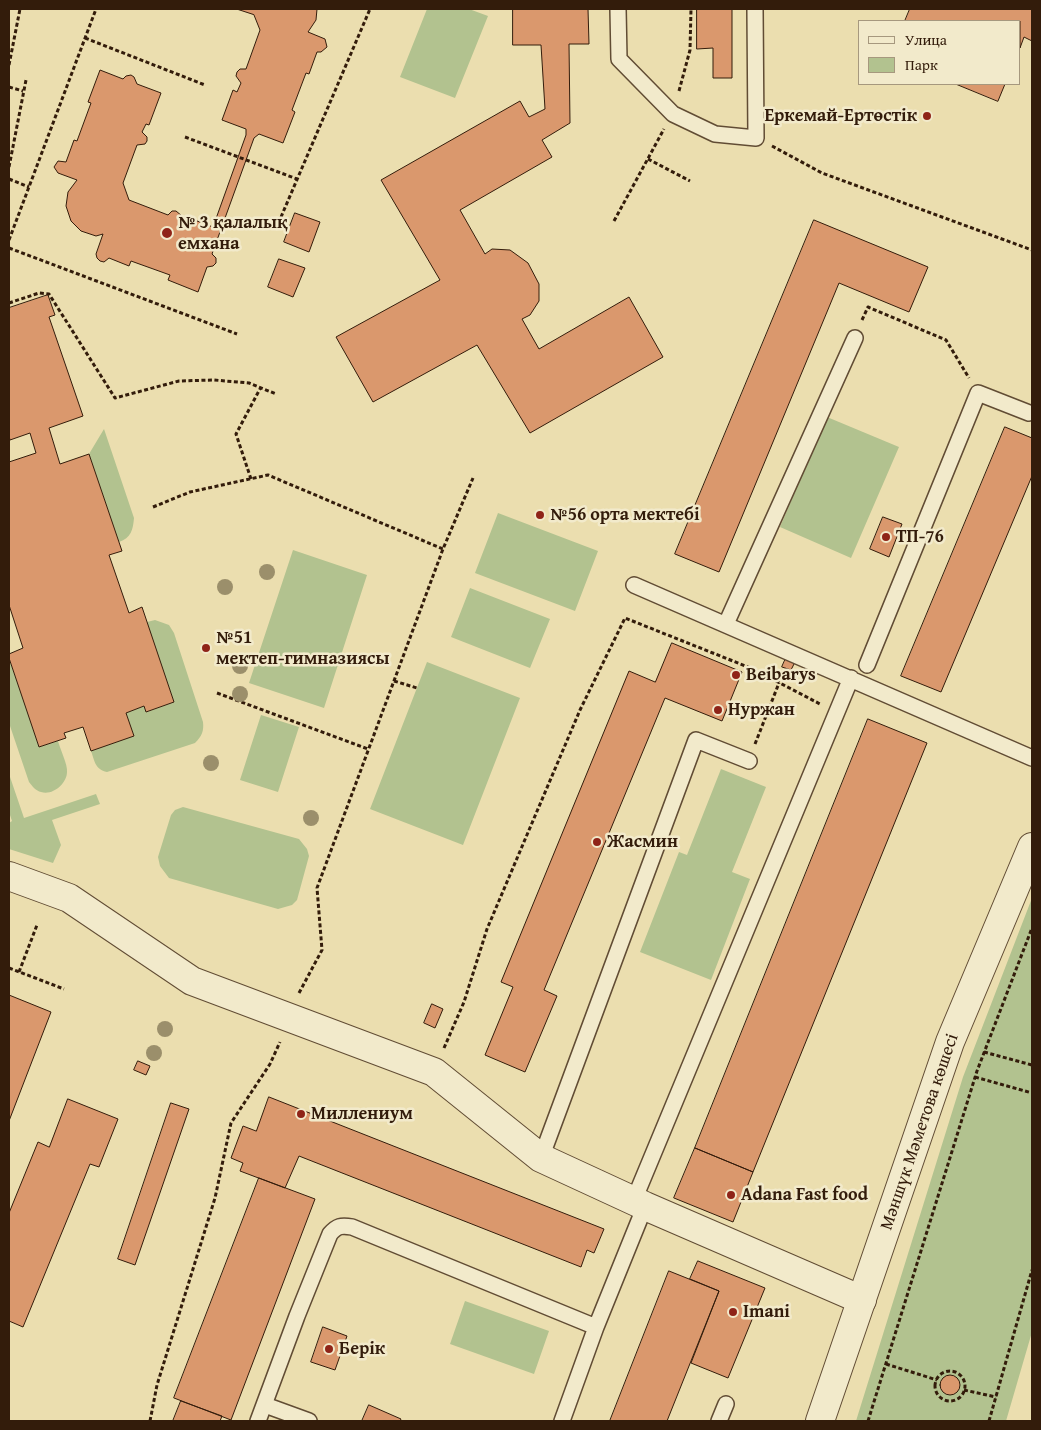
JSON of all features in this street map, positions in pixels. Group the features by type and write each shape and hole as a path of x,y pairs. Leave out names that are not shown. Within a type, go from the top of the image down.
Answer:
{"street":[{"name":"Мәншүк Мәметова көшесі","path":"820,1421 950,1042 1032,847"},
{"path":"9,876 69,898 192,981 434,1072 541,1158 639,1203 862,1300"}],"lane":[{"path":"618,9 619,59 672,114 715,134 756,138 755,9"},
{"path":"726,624 855,338"},
{"path":"867,665 978,393 1031,411"},
{"path":"634,585 1032,758"},
{"path":"562,1421 639,1203 851,678"},
{"path":"541,1158 696,740 749,761"},
{"path":"258,1421 330,1234 336,1227 343,1225 596,1326"},
{"path":"719,1421 726,1404"},
{"path":"265,1405 310,1421"}],"path":[{"path":"9,65 20,9"},
{"path":"9,240 96,9"},
{"path":"281,217 370,9"},
{"path":"614,221 672,114 690,50 690,9"},
{"path":"85,38 205,85"},
{"path":"9,167 26,80"},
{"path":"9,86 24,91"},
{"path":"186,137 297,179"},
{"path":"756,138 822,173 1032,250"},
{"path":"648,159 690,181"},
{"path":"9,179 29,187"},
{"path":"9,248 237,334"},
{"path":"9,303 39,293 49,294 114,398 179,381 249,383 276,394"},
{"path":"855,338 868,307 946,340 978,393"},
{"path":"251,479 236,434 261,388"},
{"path":"153,507 190,492 268,475 443,549"},
{"path":"299,994 322,950 318,888 443,549 473,478"},
{"path":"434,1072 464,1002 487,929 580,710 625,618 753,669 837,713"},
{"path":"394,681 417,688"},
{"path":"749,761 779,683"},
{"path":"216,693 368,749"},
{"path":"19,972 37,925"},
{"path":"868,1421 975,1077 1032,928"},
{"path":"9,968 64,989"},
{"path":"150,1421 157,1384 215,1198 231,1123 270,1064 283,1034"},
{"path":"984,1052 1032,1066"},
{"path":"975,1077 1032,1093"},
{"path":"989,1421 1032,1270"},
{"path":"886,1364 937,1380"},
{"path":"945,1372 955,1372 963,1378 965,1382 964,1390 956,1399 948,1400 937,1392 937,1380 945,1372"},
{"path":"964,1390 996,1398"}],"green space":[{"path":"427,9 469,9 488,16 455,98 400,77"},
{"path":"827,417 899,447 851,558 780,527"},
{"path":"104,429 134,518 131,533 119,542 89,454"},
{"path":"498,513 598,551 575,611 475,573"},
{"path":"293,550 367,575 324,708 249,683"},
{"path":"470,588 550,619 530,668 451,637"},
{"path":"155,620 169,625 174,633 203,722 202,733 195,743 107,772 103,771 95,762 91,751 134,736 126,713 144,706 147,712 174,702 147,622"},
{"path":"9,658 39,747 58,741 65,761 67,772 65,780 59,788 50,792 39,791 29,782 9,723"},
{"path":"427,662 520,698 463,845 370,809"},
{"path":"261,715 299,727 278,792 240,780"},
{"path":"721,769 766,787 732,872 750,879 711,980 640,952 679,852 687,855"},
{"path":"9,774 24,818 96,794 100,804 52,820 61,845 53,863 9,849 9,823 12,821 9,812"},
{"path":"183,807 299,839 307,849 309,856 297,900 292,905 278,909 169,878 160,866 158,857 171,815 175,810"},
{"path":"1032,898 1032,1332 1006,1421 856,1421 963,1077"},
{"path":"465,1301 549,1331 534,1374 450,1344"}],"building":[{"path":"237,9 317,9 316,20 308,32 325,39 327,47 321,52 317,52 309,74 306,73 292,110 295,112 283,143 259,134 254,138 212,254 216,258 216,263 213,266 207,267 198,292 168,280 170,275 131,261 129,266 109,258 104,262 100,261 96,254 103,234 96,236 81,231 71,221 66,206 68,192 77,180 58,173 54,167 58,161 66,162 74,140 77,141 91,103 88,102 100,70 123,79 131,75 137,84 161,93 149,125 146,124 142,132 147,137 147,141 145,144 137,145 123,183 129,200 168,215 172,211 176,211 182,216 182,220 191,224 192,219 213,227 246,135 246,129 222,120 233,90 237,92 241,83 236,76 237,72 240,69 246,69 260,30 254,15"},
{"path":"513,9 588,9 589,44 569,44 570,123 542,140 552,157 460,210 485,254 492,249 510,250 528,263 539,284 539,301 530,315 522,319 539,349 629,297 663,357 530,433 477,345 373,402 336,337 440,280 381,180 520,101 529,117 545,109 541,45 513,45"},
{"path":"697,9 732,9 732,78 713,78 713,48 697,49"},
{"path":"910,9 1032,9 1032,41 1024,37 1021,45 1021,20 905,20"},
{"path":"958,85 1005,85 998,101"},
{"path":"295,213 320,222 309,252 284,242"},
{"path":"814,220 928,267 909,312 839,283 719,572 675,554"},
{"path":"279,259 305,268 293,297 268,287"},
{"path":"48,295 55,315 49,317 83,416 49,428 60,464 89,454 122,551 109,555 129,613 142,607 174,702 146,712 144,706 126,713 134,736 91,751 83,727 64,733 66,738 39,747 9,658 9,654 23,648 9,605 9,462 36,453 30,433 10,440 9,436 9,308"},
{"path":"1005,427 1032,438 1032,476 941,692 901,676"},
{"name":"ТП-76","path":"883,517 902,524 889,557 870,549"},
{"path":"672,643 742,672 722,721 665,698 544,990 557,996 525,1072 485,1055 513,987 501,982 629,671 655,682"},
{"path":"786,658 795,662 791,670 782,667"},
{"path":"868,719 927,743 753,1172 695,1148"},
{"path":"9,995 51,1012 9,1121"},
{"path":"432,1004 443,1009 435,1028 424,1023"},
{"path":"138,1061 150,1066 146,1075 134,1070"},
{"path":"269,1097 604,1229 594,1253 587,1250 581,1267 299,1156 285,1188 240,1171 243,1163 231,1158 243,1126 256,1131"},
{"path":"68,1099 118,1119 99,1167 90,1164 23,1327 9,1321 9,1213 38,1142 49,1147"},
{"path":"171,1103 189,1109 135,1265 118,1259"},
{"path":"695,1148 753,1172 733,1222 674,1198"},
{"path":"259,1178 315,1199 231,1420 174,1398"},
{"name":"Imani","path":"698,1261 765,1288 728,1378 691,1363 719,1291 690,1279"},
{"path":"669,1271 719,1291 667,1421 610,1421"},
{"name":"Берік","path":"323,1327 347,1336 335,1370 311,1362"},
{"path":"950,1375 957,1378 960,1385 957,1392 950,1395 943,1392 940,1385 943,1378"},
{"path":"181,1401 222,1416 220,1421 173,1421"},
{"path":"369,1405 401,1419 400,1421 362,1421"}],"place":[{"name":"Еркемай-Ертөстік","path":"927,116"},
{"name":"№ 3 қалалық емхана","path":"167,233"},
{"name":"№56 орта мектебі","path":"540,515"},
{"name":"ТП-76","path":"886,537"},
{"name":"№51 мектеп-гимназиясы","path":"206,648"},
{"name":"Beibarys","path":"736,675"},
{"name":"Нуржан","path":"718,710"},
{"name":"Жасмин","path":"597,842"},
{"name":"Миллениум","path":"301,1114"},
{"name":"Adana Fast food","path":"731,1195"},
{"name":"Imani","path":"733,1312"},
{"name":"Берік","path":"329,1349"}]}
